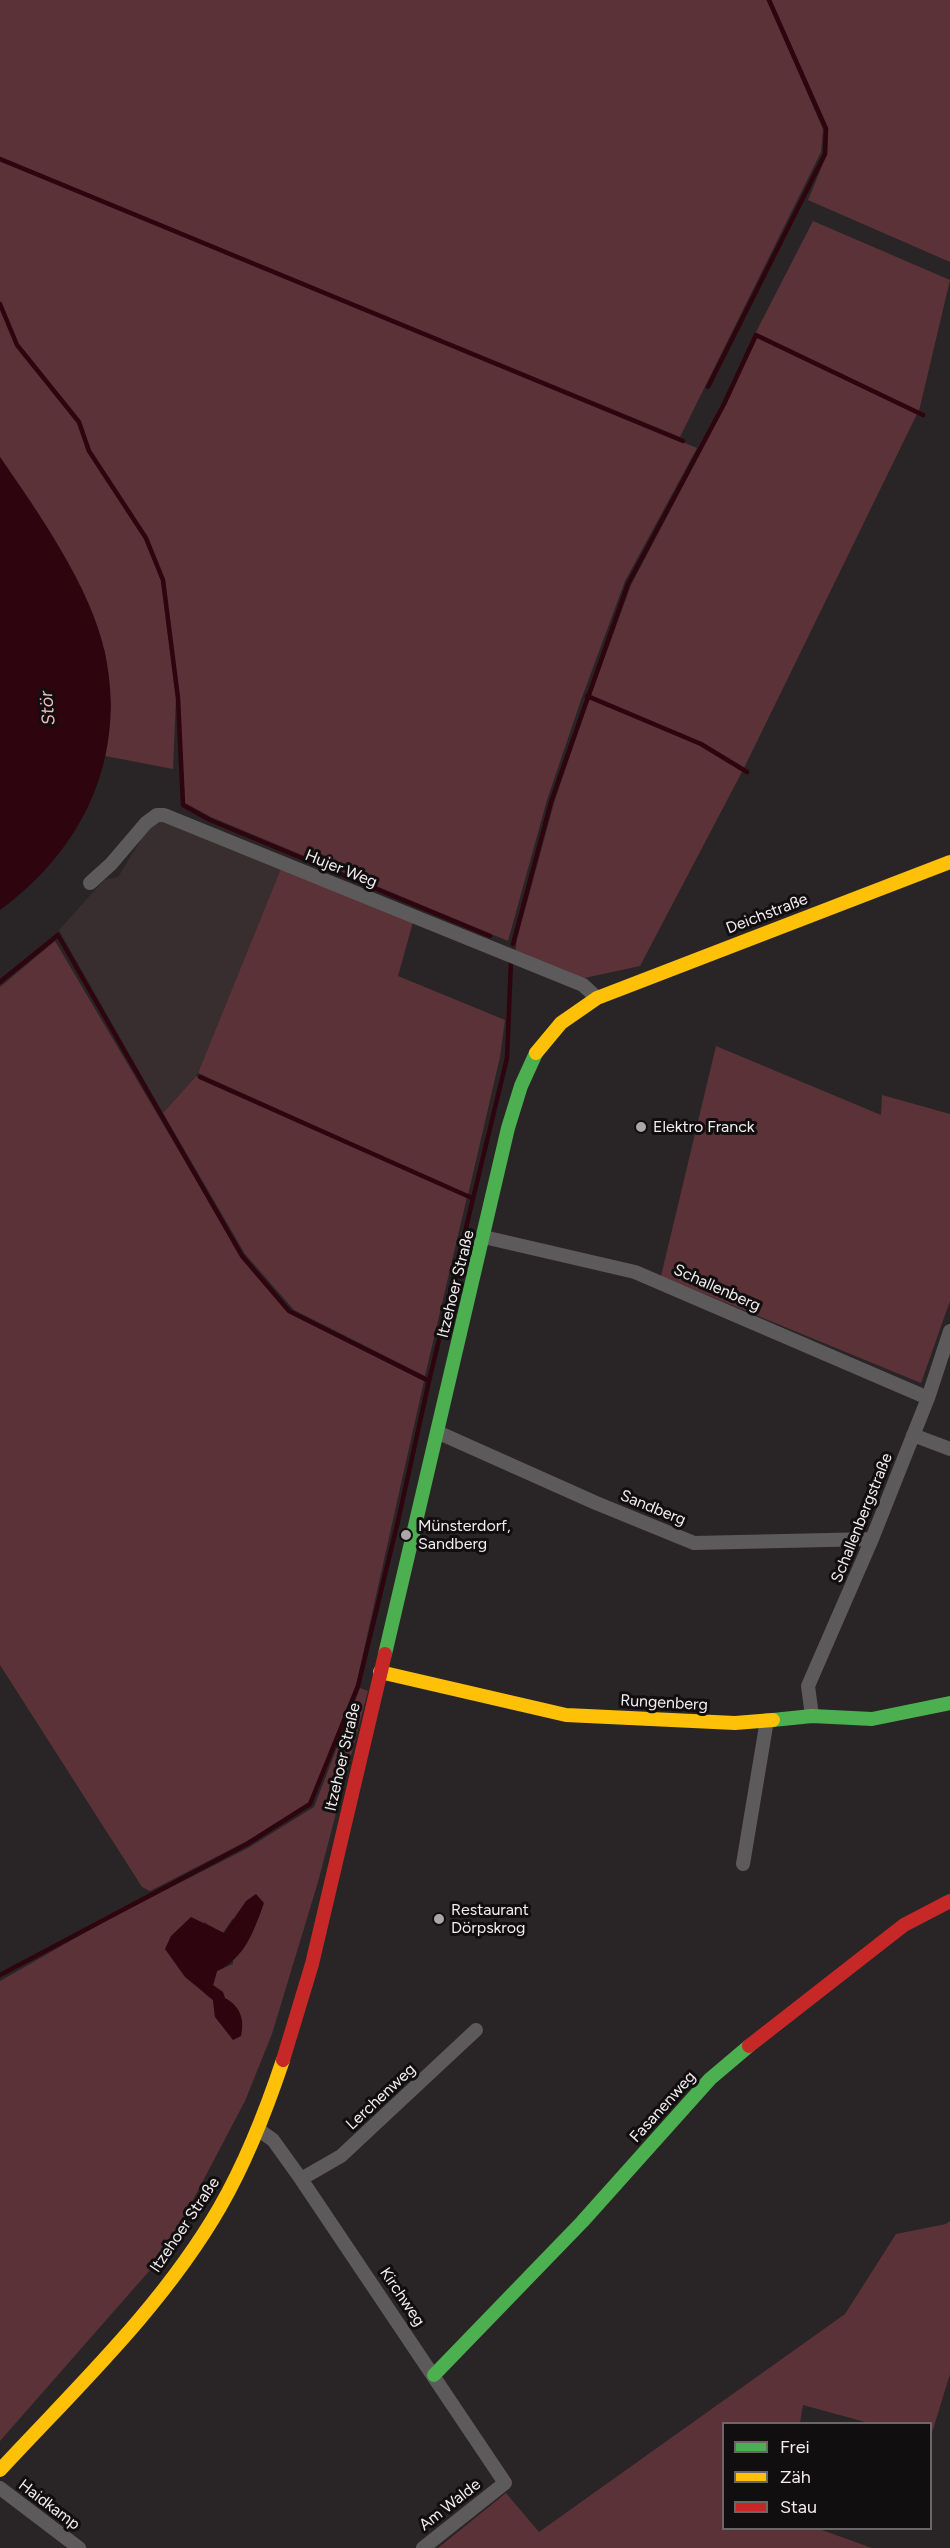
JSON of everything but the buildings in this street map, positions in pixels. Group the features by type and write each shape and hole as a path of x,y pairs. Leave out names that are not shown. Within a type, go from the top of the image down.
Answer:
{"street":[{"name":"Hujer Weg","path":"90,883 111,864 146,823 157,815 164,815 583,985 597,998"},
{"name":"Deichstraße","path":"597,998 950,862"},
{"name":"Itzehoer Straße","path":"0,2470 159,2293 218,2210 259,2130 284,2066 312,1964 436,1432 519,1089 532,1058 549,1032 573,1012 597,998"},
{"name":"Schallenberg","path":"484,1237 651,1278 928,1398"},
{"name":"Schallenbergstraße","path":"812,1716 808,1686 872,1539 928,1398 950,1331"},
{"name":"Sandberg","path":"436,1432 596,1503 694,1543 872,1539"},
{"path":"913,1435 950,1449"},
{"name":"Rungenberg","path":"380,1672 566,1715 735,1723 812,1716 872,1719 950,1703"},
{"path":"743,1864 767,1720"},
{"name":"Fasanenweg","path":"434,2375 582,2222 710,2079 757,2039 904,1925 950,1901"},
{"name":"Lerchenweg","path":"301,2179 341,2156 476,2030"},
{"name":"Kirchweg","path":"259,2130 273,2140 301,2179 434,2375 505,2483 499,2488"},
{"name":"Haidkamp","path":"0,2488 79,2548"},
{"name":"Am Walde","path":"423,2548 499,2488"}],"shaded area":[{"path":"0,0 767,0 823,129 821,152 680,437 0,157"},
{"path":"771,0 950,0 950,262 808,200 827,154 828,128"},
{"path":"0,160 697,448 625,581 547,800 508,941 211,817 185,803 179,699 164,580 147,539 90,451 80,422 19,345 0,301"},
{"path":"813,221 950,280 919,411 755,334"},
{"path":"0,308 16,345 77,423 87,451 144,539 161,580 176,698 173,769 105,756 111,706 105,652 68,563 0,457"},
{"path":"757,338 917,414 744,768 701,742 591,695 631,585 725,406"},
{"path":"589,699 700,745 743,770 640,966 580,979 515,954 517,939 554,803"},
{"path":"162,821 282,866 198,1073 163,1113 59,930 104,880 118,877 147,830"},
{"path":"282,866 413,922 398,976 505,1020 500,1057 468,1195 198,1073"},
{"path":"55,941 241,1256 289,1313 424,1381 356,1685 309,1803 247,1841 150,1891 142,1887 0,1665 0,987"},
{"path":"716,1046 881,1115 882,1095 950,1114 950,1301 921,1383 661,1276"},
{"path":"196,1076 467,1197 425,1376 294,1310 245,1254 163,1113"},
{"path":"360,1688 368,1691 318,1882 272,2034 245,2101 165,2253 0,2441 0,1981 105,1921 248,1848 314,1807","holes":["233,1918 233,1964 217,1971 213,1986 225,1998 215,2017 213,2000 205,1994 204,1922 223,1933"]},
{"path":"950,2221 950,2374 932,2433 932,2422 865,2422 803,2405 800,2422 722,2422 722,2530 822,2530 872,2548 438,2548 506,2493 539,2532 845,2314 896,2234 946,2224"}],"water":[{"name":"Stör","path":"0,457 62,551 88,602 105,653 110,691 110,728 104,763 92,797 76,829 55,859 30,886 0,910"},
{"path":"256,1894 264,1903 252,1933 235,1959 217,1971 213,1985 223,1992 225,1998 238,2009 242,2019 241,2036 233,2040 215,2017 213,2000 185,1977 165,1949 171,1936 191,1917 224,1933 246,1901"}],"waterway":[{"path":"708,387 825,154 826,129 769,0"},
{"path":"0,159 683,441"},
{"path":"0,304 17,345 79,422 89,451 146,538 163,580 178,698 183,805 210,820 490,936"},
{"path":"513,944 551,802 628,584 724,404 756,335 923,415"},
{"path":"587,696 701,744 747,772"},
{"path":"0,982 58,935 242,1256 289,1311 429,1381"},
{"path":"0,1975 247,1844 310,1804 358,1686 398,1521 429,1381 507,1058 511,961"},
{"path":"200,1077 472,1198"}],"traffic: fast":[{"path":"385,1654 508,1128 521,1086 536,1053"},
{"path":"773,1720 812,1716 872,1719 950,1703"},
{"path":"434,2375 582,2222 710,2079 749,2046"}],"traffic: slow":[{"path":"536,1053 561,1023 597,998 950,862"},
{"path":"380,1672 566,1715 735,1723 773,1720"},
{"path":"0,2470 118,2345 146,2312 197,2243 220,2207 247,2153 263,2117 283,2060"}],"traffic: jam":[{"path":"283,2060 312,1964 385,1654"},
{"path":"749,2046 904,1925 950,1901"}],"place":[{"name":"Elektro Franck","path":"641,1127"},
{"name":"Münsterdorf, Sandberg","path":"406,1535"},
{"name":"Restaurant Dörpskrog","path":"439,1919"}]}
